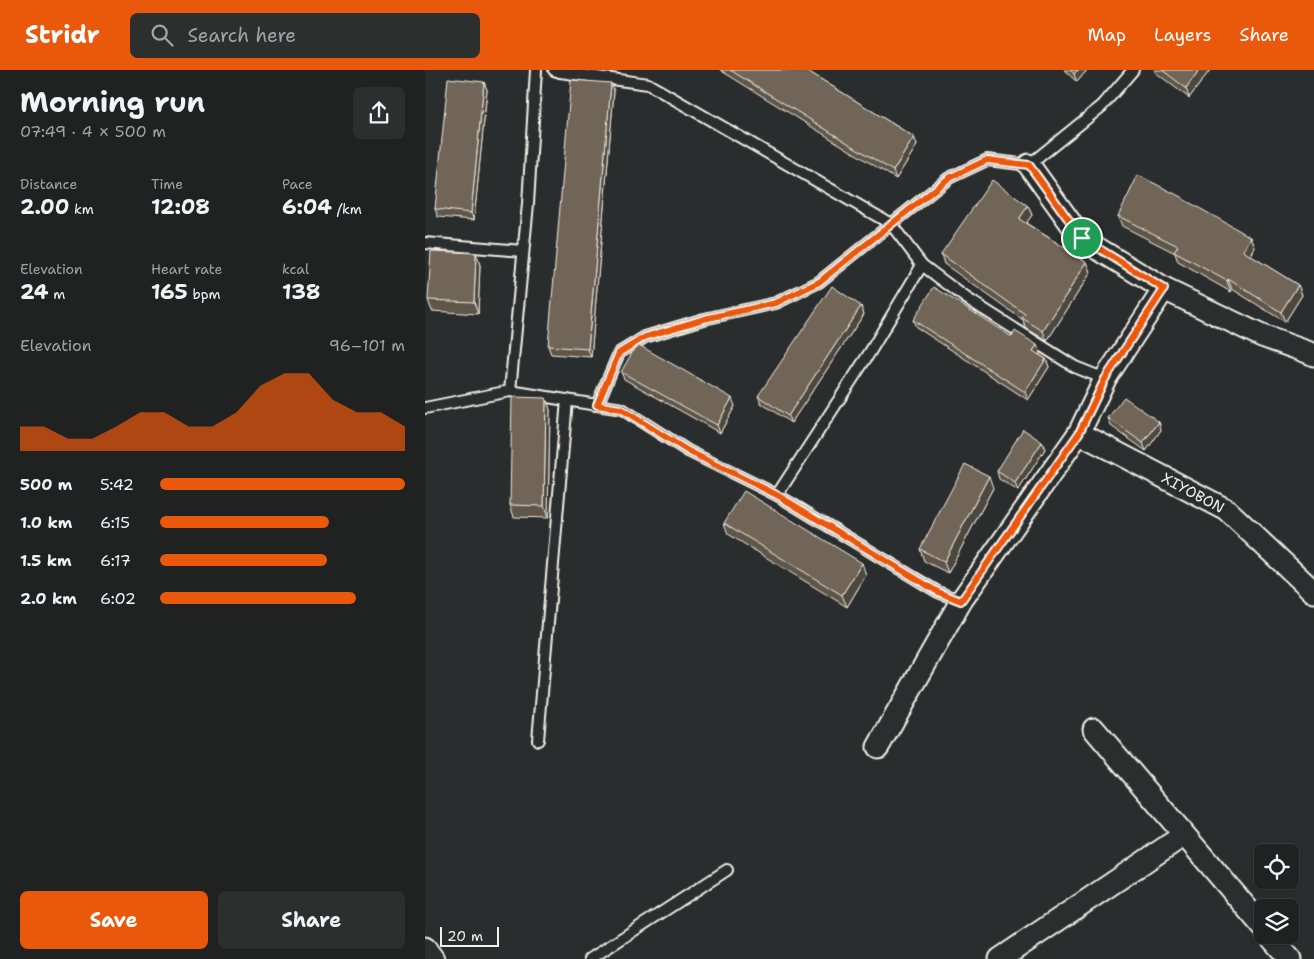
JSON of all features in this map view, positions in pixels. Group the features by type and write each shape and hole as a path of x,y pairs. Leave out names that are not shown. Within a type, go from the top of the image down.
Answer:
{"street":[{"path":"1029,165 1082,238 1164,289 1262,336 1314,355"},
{"path":"878,748 961,601 1079,433 1105,379 1164,289"},
{"name":"XIYOBON","path":"1079,433 1227,510 1314,592"},
{"path":"1094,729 1254,917"},
{"path":"1001,959 1184,835"},
{"path":"1277,944 1290,959"},
{"path":"425,948 433,959"}],"lane":[{"path":"510,391 528,204 536,70"},
{"path":"554,70 648,84 891,224 922,265 966,298 1075,367 1105,379"},
{"path":"597,405 619,353 645,337 704,319 776,303 819,282 949,178 987,160 1029,165 1102,106 1133,70"},
{"path":"425,242 523,251"},
{"path":"777,495 870,352 922,265"},
{"path":"425,408 510,391 621,409 688,451 777,495 938,592 961,601"},
{"path":"539,740 567,400"},
{"path":"590,959 727,870"}],"building":[{"path":"730,70 806,70 914,137 893,171"},
{"path":"1070,70 1078,70 1074,74"},
{"path":"1162,70 1199,70 1186,88"},
{"path":"448,78 484,82 471,213 435,209"},
{"path":"571,80 611,83 588,349 548,346"},
{"path":"1138,175 1251,237 1243,251 1298,285 1281,312 1228,279 1227,281 1174,252 1178,246 1118,216"},
{"path":"992,180 1028,206 1019,219 1087,262 1043,331 1022,318 1025,314 941,254"},
{"path":"431,251 476,253 474,302 428,300"},
{"path":"832,286 861,306 788,416 758,396"},
{"path":"934,287 1012,337 1015,331 1037,345 1033,351 1046,359 1025,392 913,320"},
{"path":"637,344 732,398 717,425 621,372"},
{"path":"512,397 546,398 544,506 510,505"},
{"path":"1124,397 1159,422 1143,443 1108,418"},
{"path":"1023,429 1042,442 1015,483 997,471"},
{"path":"965,464 989,476 944,562 920,549"},
{"path":"744,491 862,563 842,595 724,523"}],"route":[{"path":"987,160 1029,165 1082,238 1164,289 1105,379 1079,433 961,601 938,592 777,495 688,451 621,409 597,405 619,353 645,337 704,319 776,303 819,282 949,178 987,160"}]}
